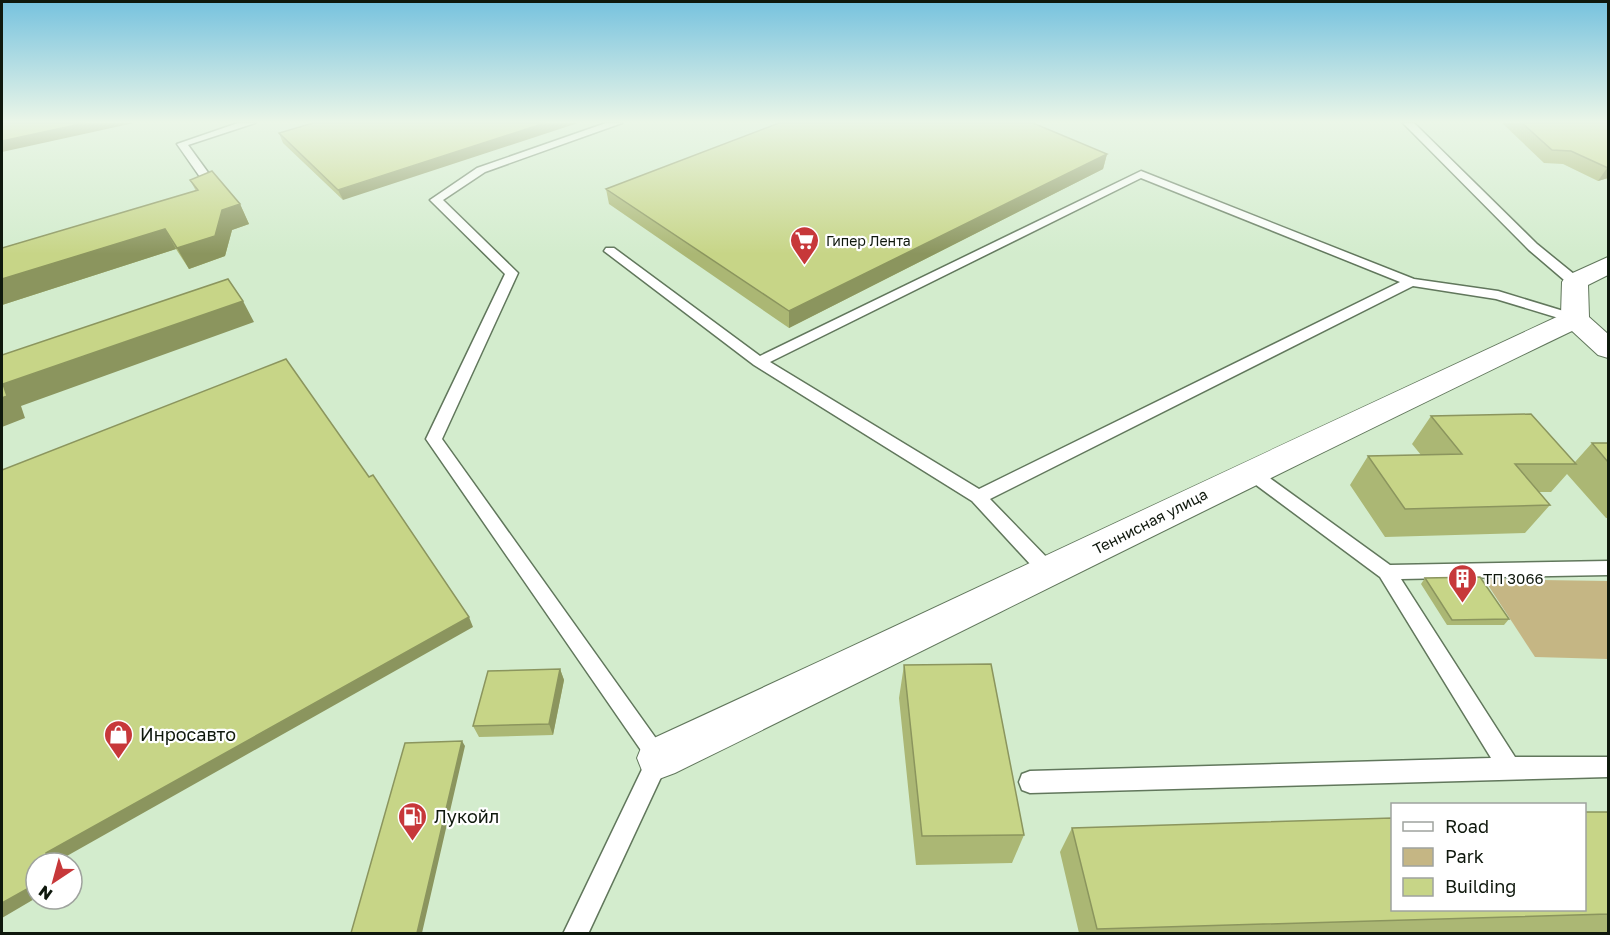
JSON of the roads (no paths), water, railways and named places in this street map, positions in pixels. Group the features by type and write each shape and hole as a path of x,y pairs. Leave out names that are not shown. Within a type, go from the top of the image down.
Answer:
{"street":[{"path":"1608,265 1575,282 1575,319 1608,349"},
{"name":"Теннисная улица","path":"659,758 1049,572 1250,472 1575,319"}],"lane":[{"path":"193,196 214,189 198,167"},
{"path":"491,167 481,170 436,200 512,273 435,439 659,758 575,933"},
{"path":"1452,167 1533,247 1575,282"},
{"path":"759,362 1141,174 1411,282 1498,295 1575,319"},
{"path":"610,251 759,362 978,497 1049,572"},
{"path":"978,497 1411,282"},
{"path":"1250,472 1387,572 1509,768"},
{"path":"1387,572 1608,568"},
{"path":"1030,782 1608,767"}],"place":[{"name":"Гипер Лента","path":"805,266"},
{"name":"ТП 3066","path":"1462,604"},
{"name":"Инросавто","path":"119,760"},
{"name":"Лукойл","path":"413,842"}]}
